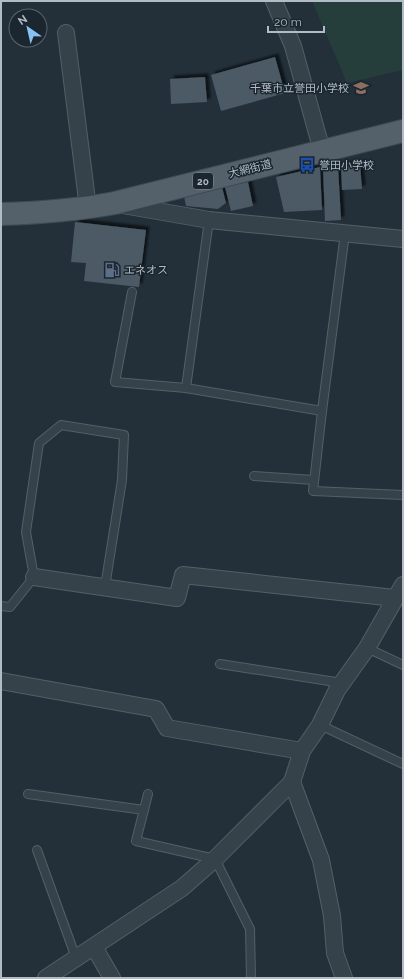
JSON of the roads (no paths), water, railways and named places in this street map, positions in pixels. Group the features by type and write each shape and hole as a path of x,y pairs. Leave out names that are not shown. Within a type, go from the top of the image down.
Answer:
{"main road":[{"name":"大網街道","path":"1,214 40,213 88,208 115,203 403,131"}],"street":[{"path":"274,1 293,46 322,151"},
{"path":"66,33 88,208"},
{"path":"115,203 209,220 403,239"},
{"path":"34,577 177,598 184,575 399,591 367,648 342,683 320,725 302,751 292,782 215,859 182,888 76,958 56,975"},
{"path":"1,681 156,709 167,728 302,751"},
{"path":"292,782 321,860 332,916 335,953 344,978"},
{"path":"94,947 112,978"}],"lane":[{"path":"186,388 209,220"},
{"path":"345,233 313,491 403,494"},
{"path":"132,292 115,382 186,388 322,411"},
{"path":"1,606 10,607 34,577 26,532 39,443 61,425 124,435 122,480 105,587"},
{"path":"254,476 314,480"},
{"path":"367,648 403,665"},
{"path":"220,664 342,683"},
{"path":"320,725 403,764"},
{"path":"28,794 144,810"},
{"path":"148,794 136,841 215,859 250,929 251,978"},
{"path":"37,850 76,958"}],"place":[{"name":"千葉市立誉田小学校","path":"361,88"},
{"name":"誉田小学校","path":"307,165"},
{"name":"エネオス","path":"112,270"}]}
